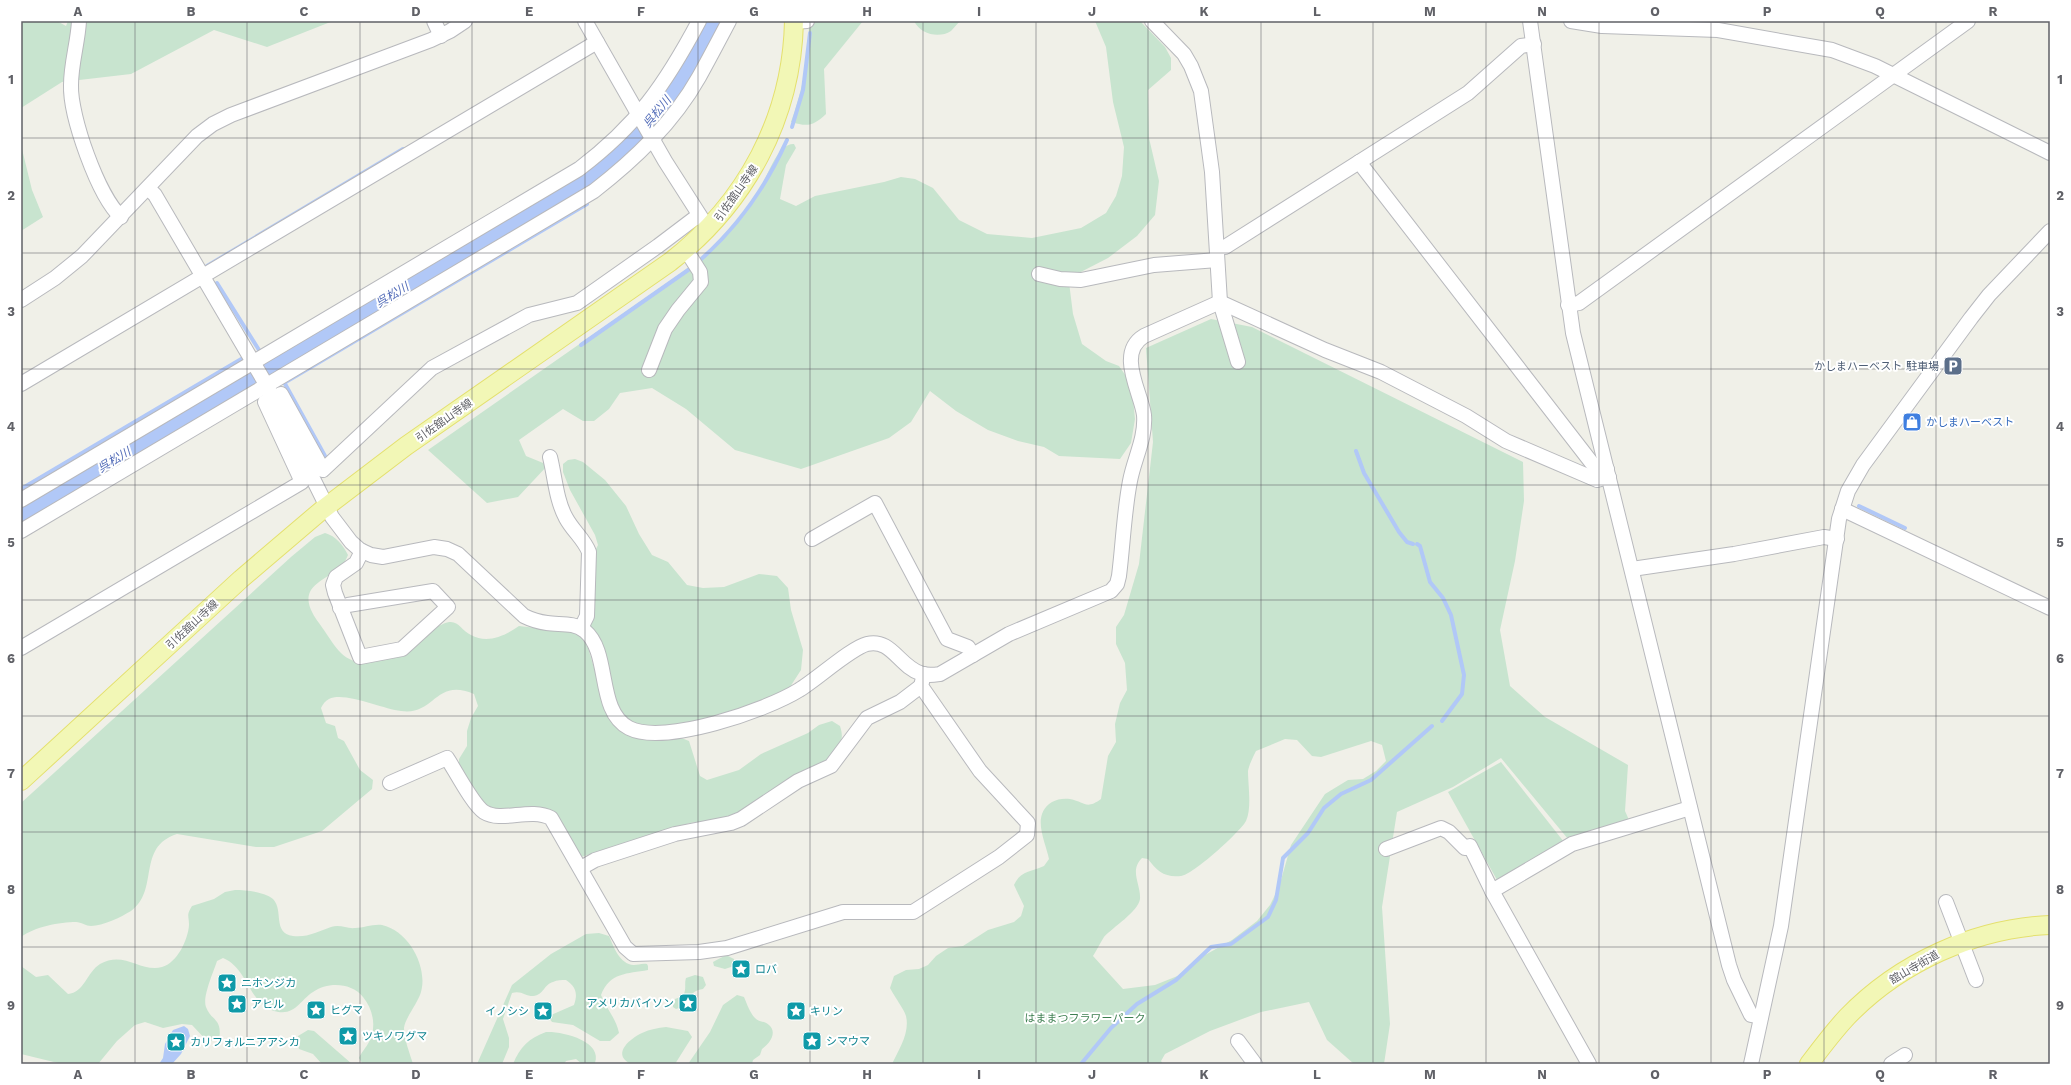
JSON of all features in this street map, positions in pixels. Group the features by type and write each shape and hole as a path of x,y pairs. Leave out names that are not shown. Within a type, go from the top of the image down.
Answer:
{"main road":[{"name":"引佐舘山寺線","path":"21,781 241,579 327,506 406,446 686,250 704,221 744,185 755,166 774,127 786,86 798,21"},
{"name":"舘山寺街道","path":"1811,1063 1848,1017 1882,986 1918,962 1961,943 2000,932 2050,925"}],"street":[{"path":"79,21 71,76 73,106 99,186 113,210 121,217"},
{"path":"434,21 441,36"},
{"path":"21,300 69,268 121,217 197,136 222,118 441,36 465,21"},
{"path":"268,389 281,394 323,470 432,368 529,315 577,303 658,246 704,221 640,117 585,21"},
{"path":"21,500 254,364 559,182 598,155 640,117 676,65 699,21"},
{"path":"21,531 268,389 573,205 614,175 673,115 698,78 729,21"},
{"path":"1152,21 1184,54 1191,66 1201,91 1212,172 1220,302 1238,362"},
{"path":"1530,21 1568,305 1731,972 1752,1015 1761,1017"},
{"path":"1570,21 1602,26 1700,28 1744,34 1832,50 1854,57 2050,154"},
{"path":"1568,305 1579,303 1968,21"},
{"path":"21,384 597,42"},
{"path":"1039,274 1082,280 1217,254 1225,247 1468,94 1521,46 1534,44"},
{"path":"1359,162 1598,471 1608,473"},
{"path":"148,188 155,195 268,389 332,517 351,542 362,551 371,555 383,557 434,548 447,549 458,554 524,616 534,621 574,625 580,628 592,639 615,715 629,728 639,731 660,732 686,730 770,705 799,690 865,644 882,644 889,648 922,680 980,771 1028,823 1027,834 999,857 913,912 843,912 727,948 699,952 633,954 625,947 551,818 542,814 497,815 483,811 447,758 390,783"},
{"path":"1751,1064 1781,926 1836,539 1842,509 1848,491 1863,465 1971,318 1989,295 2050,231"},
{"path":"649,370 660,339 671,319 701,282 700,272 686,250"},
{"path":"581,868 595,860 609,855 686,831 731,823 752,813 792,785 832,766 867,718 900,702 922,680 940,674 1014,631 1111,591 1117,584 1119,576 1130,482 1144,427 1142,406 1130,363 1133,349 1135,344 1144,336 1220,302 1325,350 1388,376 1466,416 1512,444 1597,480 1608,473"},
{"path":"21,648 302,482 265,402 268,389"},
{"path":"550,457 562,510 570,525 586,544 589,552 587,616 580,628"},
{"path":"812,540 875,504 947,639 968,647 973,655"},
{"path":"1842,509 2050,608"},
{"path":"1632,569 1734,554 1824,537 1836,539"},
{"path":"340,608 348,605 433,591 448,607 402,649 360,657 340,608 333,585 336,577 356,563 362,551"},
{"path":"1492,891 1572,844 1690,808"},
{"path":"1386,849 1437,829 1445,829 1465,848 1470,846 1492,891 1587,1063"},
{"path":"1946,902 1976,980"},
{"path":"1238,1041 1255,1064"},
{"path":"1891,1064 1905,1055"}],"green space":[{"path":"21,21 57,21 66,26 68,21 333,21 267,47 214,30 131,74 62,82 21,108"},
{"path":"809,21 863,21 824,69 826,114 814,123 802,125 791,122 799,97 804,73 808,47"},
{"path":"914,21 960,21 951,31 941,35 936,35 925,32"},
{"path":"1095,21 1140,21 1165,47 1171,58 1171,70 1148,90 1149,138 1159,181 1155,215 1137,236 1108,258 1075,275 1069,282 1073,314 1082,344 1106,361 1119,366 1128,379 1133,399 1135,419 1131,443 1120,459 1059,456 1044,447 1018,441 988,430 956,411 930,391 911,422 889,438 801,469 735,450 686,409 652,388 620,393 609,409 594,421 583,421 563,409 519,440 526,456 548,465 518,497 487,503 428,450 694,264 722,238 747,209 761,188 778,154 788,145 794,144 796,148 786,165 780,199 796,206 815,196 884,182 901,177 915,179 933,188 959,220 987,234 1032,238 1081,228 1106,213 1116,196 1122,176 1124,147 1113,102 1106,47"},
{"path":"21,145 32,190 43,217 21,231"},
{"name":"はままつフラワーパーク","path":"1211,319 1252,327 1523,462 1524,501 1515,561 1500,630 1510,686 1545,717 1628,765 1625,811 1629,820 1568,839 1501,758 1453,787 1397,812 1382,907 1390,1024 1384,1064 1354,1064 1327,1040 1309,1002 1261,1012 1210,1031 1165,1054 1161,1061 1163,1064 892,1064 903,1041 907,1022 905,1014 890,988 894,976 906,970 919,969 928,965 936,956 948,948 963,946 988,930 1014,922 1021,916 1024,906 1014,885 1016,880 1026,872 1044,866 1049,859 1041,828 1042,814 1046,807 1052,802 1061,799 1075,800 1089,805 1101,799 1108,756 1116,742 1115,724 1120,703 1127,690 1125,663 1116,644 1116,627 1124,615 1139,564 1153,442 1146,348","holes":["1285,739 1297,740 1312,756 1321,757 1371,741 1382,745 1386,761 1376,771 1363,779 1348,780 1325,794 1291,845 1279,887 1270,905 1257,921 1232,940 1196,960 1180,975 1155,985 1123,989 1093,956 1104,937 1130,914 1138,904 1140,899 1136,878 1136,868 1138,863 1142,858 1148,859 1158,870 1170,876 1181,876 1195,869 1216,852 1246,821 1249,810 1248,771 1256,751"]},
{"path":"575,459 583,462 605,480 626,506 639,534 652,555 668,562 687,585 703,588 724,587 759,574 777,576 788,588 791,610 803,650 801,670 790,687 775,697 694,723 678,726 635,726 621,716 591,628 589,609 594,553 598,545 595,535 570,490 563,472 563,464 568,460"},
{"path":"325,533 333,536 339,541 348,555 341,567 315,585 309,594 308,599 314,616 331,641 343,655 350,659 358,662 368,662 398,654 408,649 432,630 448,622 456,623 467,633 483,639 502,636 519,626 578,633 583,638 588,648 608,713 613,722 679,737 689,741 700,776 707,780 739,770 761,754 808,733 819,725 832,721 840,726 842,736 840,744 831,759 769,799 743,812 719,820 690,823 581,857 557,820 506,813 485,805 459,769 459,759 467,746 467,731 471,718 478,706 474,694 461,690 451,690 443,693 421,708 412,711 393,710 354,699 336,697 326,701 321,708 326,723 335,726 338,738 344,741 360,770 373,780 372,789 322,831 274,847 256,847 177,834 164,840 157,849 152,859 145,892 140,902 131,911 96,926 78,922 62,923 33,930 21,937 21,803 291,557 315,537"},
{"path":"1501,762 1564,842 1497,880 1448,792"},
{"path":"235,890 260,893 273,899 278,909 280,926 287,934 293,936 308,935 334,926 358,928 378,925 392,929 400,934 414,951 422,972 421,992 404,1028 406,1042 413,1064 362,1063 359,1058 371,1036 373,1030 373,1018 363,997 352,988 339,985 325,986 308,995 292,1010 287,1012 274,1011 259,1001 253,994 244,977 231,963 223,958 217,961 207,991 205,1003 208,1012 218,1024 220,1033 219,1040 207,1041 192,1025 182,1024 163,1028 145,1022 135,1025 117,1041 98,1064 62,1064 21,1054 21,966 36,977 48,975 68,994 78,990 100,964 109,960 125,960 147,967 162,967 167,965 177,956 184,944 189,925 188,914 192,906 214,899 225,892"},
{"path":"599,933 609,936 615,950 624,962 634,965 647,964 648,966 648,970 620,975 614,978 605,987 601,995 616,1023 619,1033 610,1041 600,1041 573,1025 552,1022 549,1018 551,1015 574,1005 576,997 574,988 566,980 556,981 550,983 540,994 537,995 530,996 518,992 512,993 503,1019 509,1038 509,1047 502,1064 477,1064 512,985 551,954 586,934"},
{"path":"726,955 734,959 734,966 725,969 714,966 713,962"},
{"path":"695,975 703,977 706,985 703,989 693,993 682,1007 676,1009 673,1007 673,1003 675,999 683,996 686,978"},
{"path":"737,995 744,997 750,1011 756,1019 772,1028 772,1038 762,1049 760,1055 753,1060 752,1064 688,1064 710,1032 723,1005"},
{"path":"666,1027 688,1031 692,1037 675,1064 638,1065 629,1063 624,1059 622,1055 623,1050 633,1038 657,1028"},
{"path":"308,1030 314,1031 352,1064 322,1064 313,1054 299,1049 297,1042 298,1036"},
{"path":"546,1032 562,1033 587,1043 596,1055 595,1063 582,1064 576,1059 566,1061 564,1064 513,1064 522,1048 530,1040"}],"water":[{"path":"184,1026 188,1029 190,1036 181,1054 172,1064 159,1064 163,1058 165,1044 173,1030"}],"waterway":[{"name":"呉松川","path":"21,515 586,180 627,145 660,108 674,89 714,21"},
{"path":"792,127 803,90 810,33"},
{"path":"699,261 726,234 750,205 770,174 787,140"},
{"path":"207,266 403,149"},
{"path":"284,383 587,204"},
{"path":"581,345 691,268"},
{"path":"217,283 259,350"},
{"path":"21,489 243,358"},
{"name":"呉松川","path":"265,361 270,368"},
{"path":"274,366 279,373"},
{"path":"284,382 325,456"},
{"path":"1356,451 1364,473 1399,532 1407,542 1413,544"},
{"path":"1859,506 1905,528"},
{"path":"1417,544 1420,546 1430,582 1443,598 1451,615 1464,675 1462,694 1442,721"},
{"path":"1081,1064 1111,1028 1137,1004 1176,980 1211,947 1231,944 1268,917 1276,900 1283,858 1308,833 1324,808 1341,794 1371,780 1432,726"}],"place":[{"name":"かしまハーベスト 駐車場","path":"1953,366"},
{"name":"かしまハーベスト","path":"1912,422"},
{"name":"ロバ","path":"741,969"},
{"name":"ニホンジカ","path":"227,983"},
{"name":"アメリカバイソン","path":"688,1003"},
{"name":"アヒル","path":"237,1004"},
{"name":"ヒグマ","path":"316,1010"},
{"name":"イノシシ","path":"543,1011"},
{"name":"キリン","path":"796,1011"},
{"name":"ツキノワグマ","path":"348,1036"},
{"name":"シマウマ","path":"812,1041"},
{"name":"カリフォルニアアシカ","path":"176,1042"}]}
